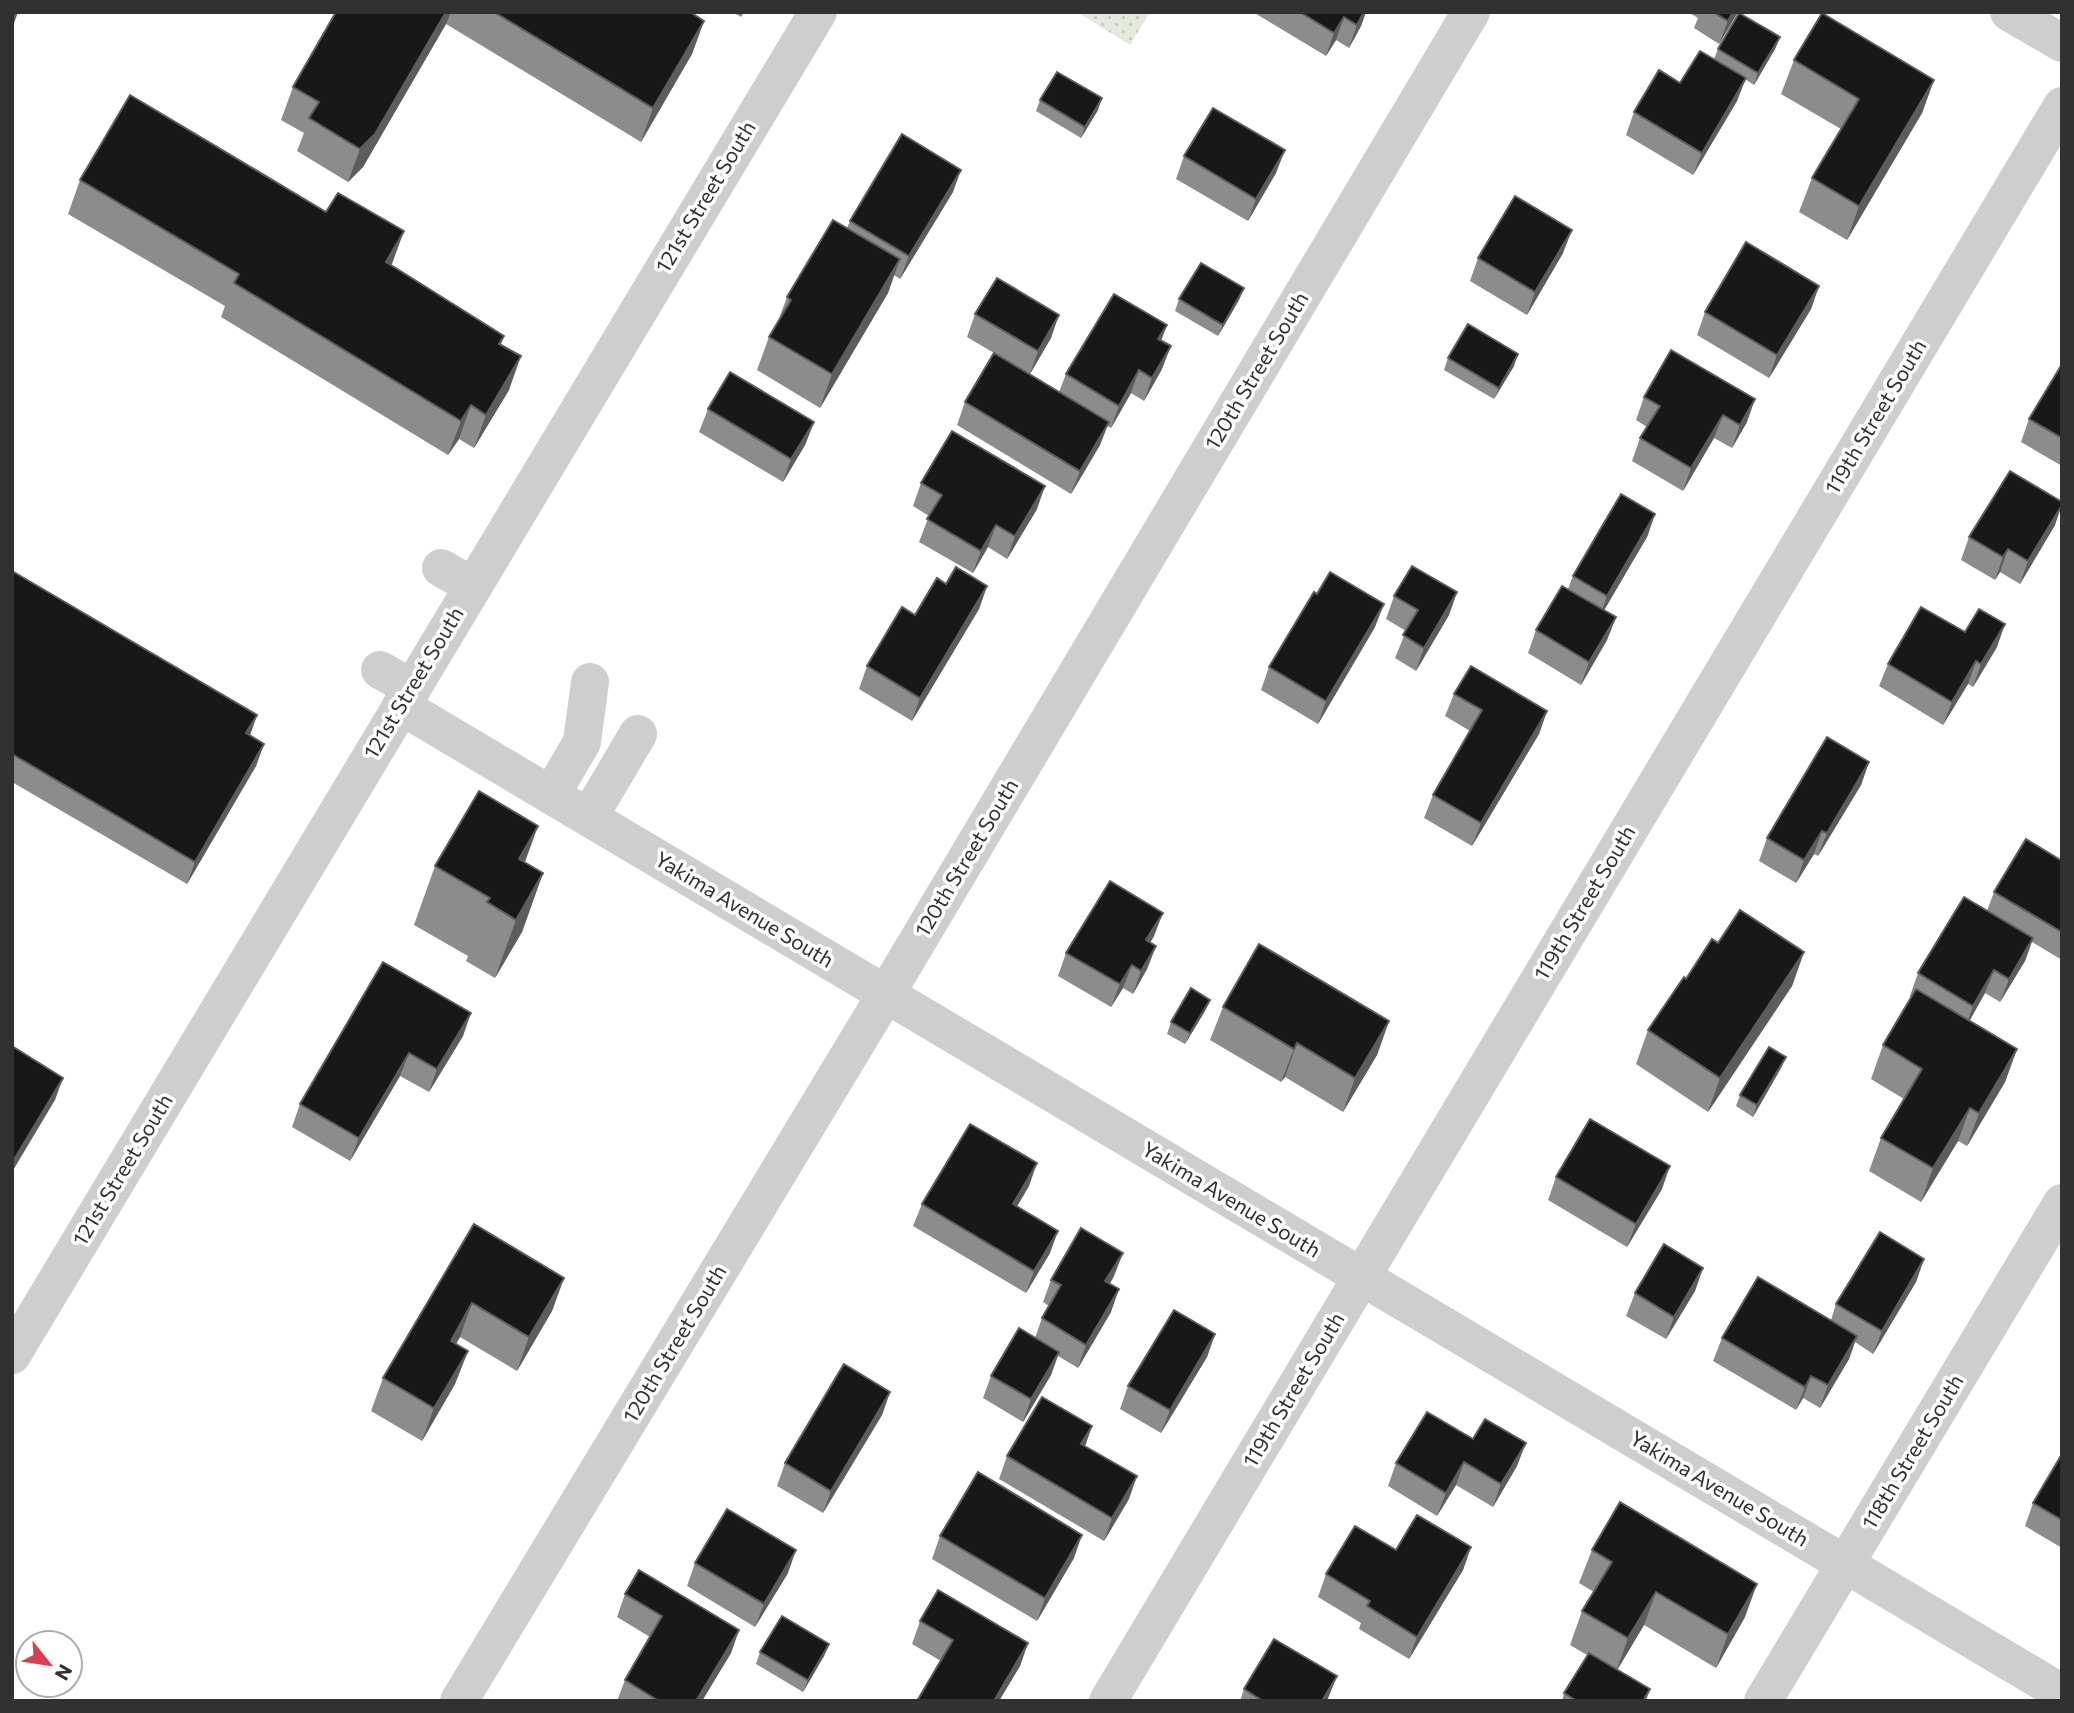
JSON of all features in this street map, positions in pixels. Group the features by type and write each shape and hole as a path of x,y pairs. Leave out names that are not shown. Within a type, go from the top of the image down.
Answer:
{"street":[{"name":"121st Street South","path":"12,1354 397,688 457,577 818,12"},
{"name":"120th Street South","path":"459,1701 886,994 1471,12"},
{"path":"2010,12 2062,43"},
{"name":"119th Street South","path":"1108,1701 2062,106"},
{"path":"551,795 582,742 590,682"},
{"name":"Yakima Avenue South","path":"397,688 551,795 2062,1693"},
{"path":"589,817 638,734"},
{"name":"118th Street South","path":"1763,1701 2062,1203"}],"shaded area":[{"path":"1077,12 1150,12 1130,45"}],"building":[{"path":"336,12 446,12 375,134 360,149 309,118 319,102 293,87"},
{"path":"494,12 690,12 704,21 653,108"},
{"path":"1300,12 1364,12 1357,25 1344,17 1334,33"},
{"path":"1713,12 1733,12 1728,21"},
{"path":"1739,13 1780,37 1758,73 1718,49"},
{"path":"1822,13 1934,80 1859,206 1812,178 1859,99 1794,60"},
{"path":"1700,51 1746,78 1702,153 1634,112 1659,70 1680,83"},
{"path":"1057,72 1102,98 1085,127 1040,100"},
{"path":"130,95 326,212 338,193 404,231 386,262 504,336 499,344 521,356 486,415 471,405 461,421 234,283 239,274 80,180"},
{"path":"1213,108 1285,150 1256,199 1184,156"},
{"path":"902,134 961,170 909,256 850,221"},
{"path":"1515,196 1572,230 1535,292 1478,258"},
{"path":"833,220 900,259 832,374 769,337 791,300 787,297"},
{"path":"1746,242 1819,286 1777,355 1705,312"},
{"path":"1201,263 1244,288 1223,325 1179,299"},
{"path":"997,278 1059,315 1038,351 975,314"},
{"path":"1114,294 1167,325 1158,339 1171,346 1152,378 1139,370 1119,406 1066,374"},
{"path":"1468,324 1518,354 1499,388 1448,358"},
{"path":"1671,350 1755,399 1740,425 1723,415 1691,468 1640,438 1660,406 1644,397"},
{"path":"994,353 1109,422 1080,471 965,402"},
{"path":"2062,364 2062,438 2029,419"},
{"path":"730,372 814,422 791,459 708,409"},
{"path":"952,431 1045,486 1015,536 996,525 981,551 927,519 942,495 921,483"},
{"path":"2010,471 2062,502 2028,561 2008,549 2003,557 1969,537"},
{"path":"1621,494 1655,514 1607,596 1573,576"},
{"path":"1412,566 1457,592 1424,648 1403,635 1418,610 1394,596"},
{"path":"956,567 987,586 920,698 867,666 902,607 915,615 937,578 946,584"},
{"path":"12,571 257,715 246,733 264,744 195,862 12,754"},
{"path":"1330,572 1384,604 1326,701 1269,667 1314,592 1317,594"},
{"path":"1562,586 1616,617 1589,662 1536,630"},
{"path":"1921,607 1965,632 1979,609 2005,624 1981,664 1976,661 1952,702 1888,664"},
{"path":"1471,666 1547,711 1481,823 1433,795 1482,710 1454,694"},
{"path":"1827,737 1869,762 1827,833 1822,831 1804,860 1767,838"},
{"path":"479,791 538,826 519,859 543,873 516,920 487,902 490,898 435,866"},
{"path":"2026,839 2062,861 2062,932 1994,892"},
{"path":"1110,881 1163,913 1146,940 1156,946 1141,971 1132,965 1120,984 1066,953"},
{"path":"1964,897 2033,938 2009,979 1994,970 1973,1006 1918,973"},
{"path":"1740,910 1804,952 1720,1078 1648,1030 1712,939 1718,943"},
{"path":"1259,944 1389,1021 1355,1078 1297,1043 1294,1049 1223,1007"},
{"path":"383,962 471,1013 437,1069 409,1053 359,1138 300,1104"},
{"path":"1191,988 1210,1000 1190,1033 1171,1022"},
{"path":"1916,989 2017,1049 1979,1113 1970,1108 1933,1168 1881,1138 1922,1069 1883,1045"},
{"path":"12,1046 63,1078 12,1163"},
{"path":"1769,1047 1786,1057 1757,1105 1740,1095"},
{"path":"1590,1119 1670,1166 1636,1224 1556,1177"},
{"path":"970,1124 1037,1163 1013,1204 1058,1231 1034,1271 922,1204"},
{"path":"474,1224 564,1278 529,1337 472,1303 451,1341 468,1351 434,1408 383,1378"},
{"path":"1081,1228 1123,1253 1105,1281 1119,1289 1086,1345 1042,1318 1061,1285 1051,1280"},
{"path":"1880,1232 1924,1259 1882,1331 1836,1304"},
{"path":"1664,1244 1703,1268 1674,1317 1635,1293"},
{"path":"1758,1277 1857,1336 1828,1385 1811,1376 1805,1387 1722,1338"},
{"path":"1174,1310 1215,1334 1170,1410 1128,1386"},
{"path":"1019,1328 1059,1352 1031,1399 991,1376"},
{"path":"844,1364 890,1392 831,1491 785,1463"},
{"path":"1042,1397 1092,1426 1081,1444 1137,1476 1112,1518 1007,1456"},
{"path":"1427,1412 1473,1439 1485,1419 1526,1443 1501,1484 1464,1462 1446,1493 1396,1463"},
{"path":"2062,1454 2062,1520 2033,1503"},
{"path":"978,1472 1082,1535 1045,1598 940,1536"},
{"path":"1620,1502 1757,1584 1728,1634 1656,1592 1628,1638 1582,1611 1612,1562 1592,1550"},
{"path":"727,1509 796,1550 764,1604 695,1563"},
{"path":"1417,1515 1471,1547 1417,1637 1367,1606 1370,1601 1326,1574 1355,1526 1396,1550"},
{"path":"639,1570 739,1630 696,1701 659,1701 625,1680 662,1616 625,1594"},
{"path":"938,1590 1028,1643 994,1701 917,1701 953,1640 920,1621"},
{"path":"782,1616 829,1644 808,1680 760,1652"},
{"path":"1274,1639 1337,1676 1322,1701 1263,1701 1244,1689"},
{"path":"1589,1653 1650,1689 1643,1701 1577,1701 1564,1693"}]}
